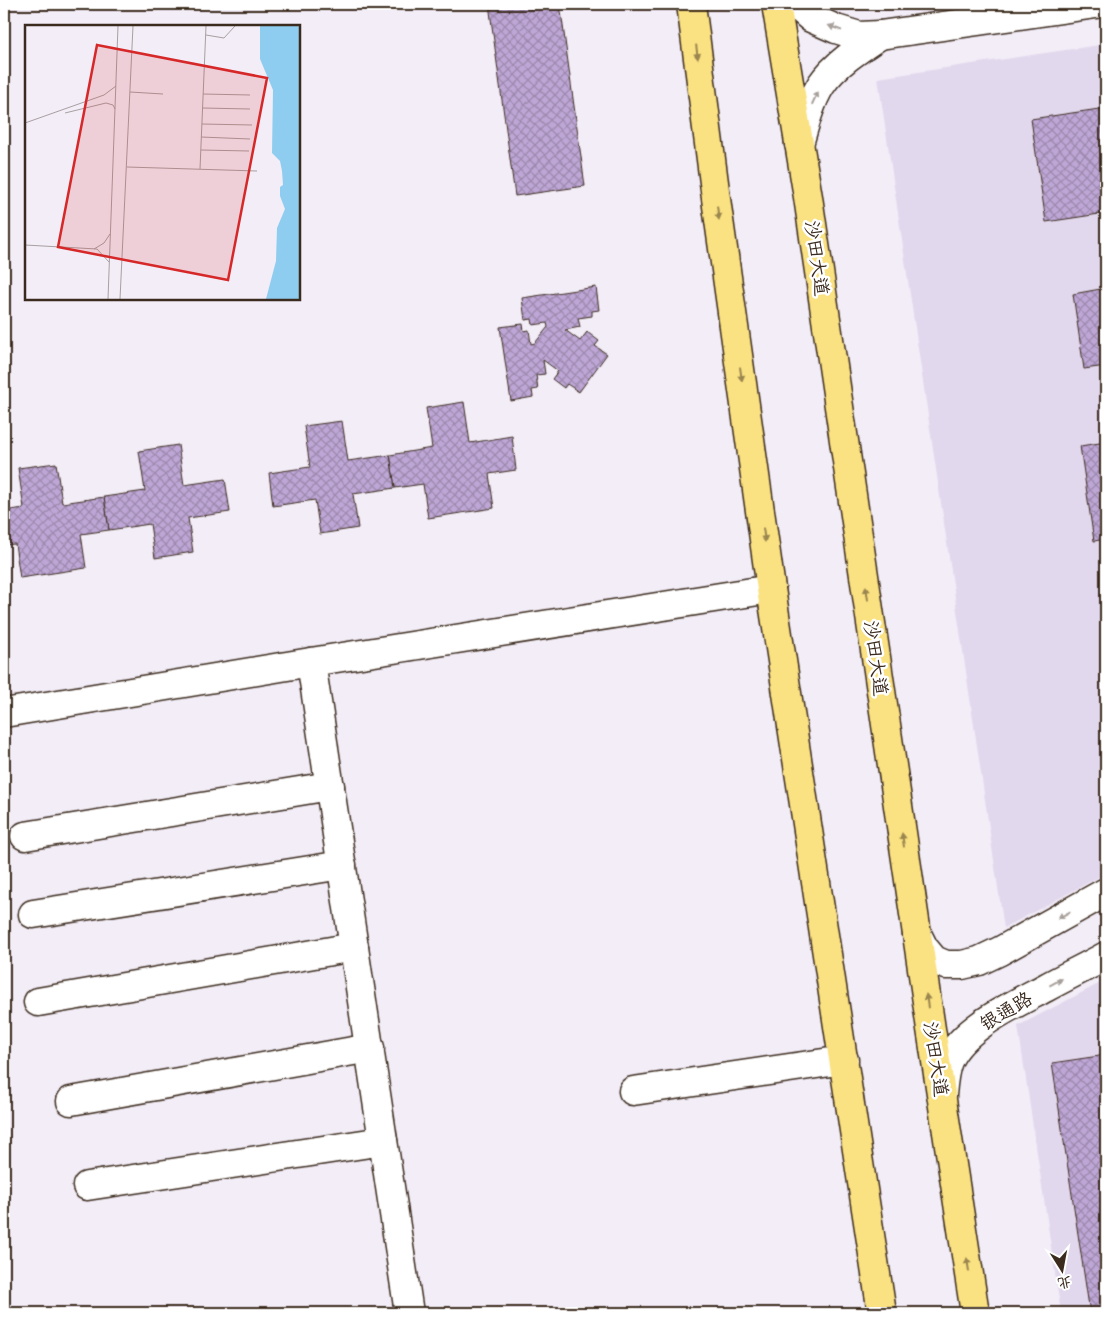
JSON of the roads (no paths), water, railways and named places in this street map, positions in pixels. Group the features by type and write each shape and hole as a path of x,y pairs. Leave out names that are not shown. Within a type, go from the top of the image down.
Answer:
{"main road":[{"path":"691,4 716,196 772,589 882,1313"},
{"name":"沙田大道","path":"776,4 799,144 975,1313"}],"street":[{"path":"795,4 811,18 836,29 859,36 880,35 1096,4"},
{"path":"799,144 808,113 821,85 841,63 862,46 880,35"},
{"path":"4,713 772,589"},
{"path":"311,662 410,1313"},
{"path":"25,836 330,786"},
{"path":"33,914 342,865"},
{"path":"917,934 924,948 934,960 946,965 962,965 979,961 1000,951 1106,892"},
{"path":"38,1002 354,947"},
{"name":"银通路","path":"942,1096 944,1077 949,1060 958,1045 974,1030 1001,1011 1106,956"},
{"path":"71,1101 370,1048"},
{"path":"633,1091 844,1060"},
{"path":"88,1186 383,1141"}]}
